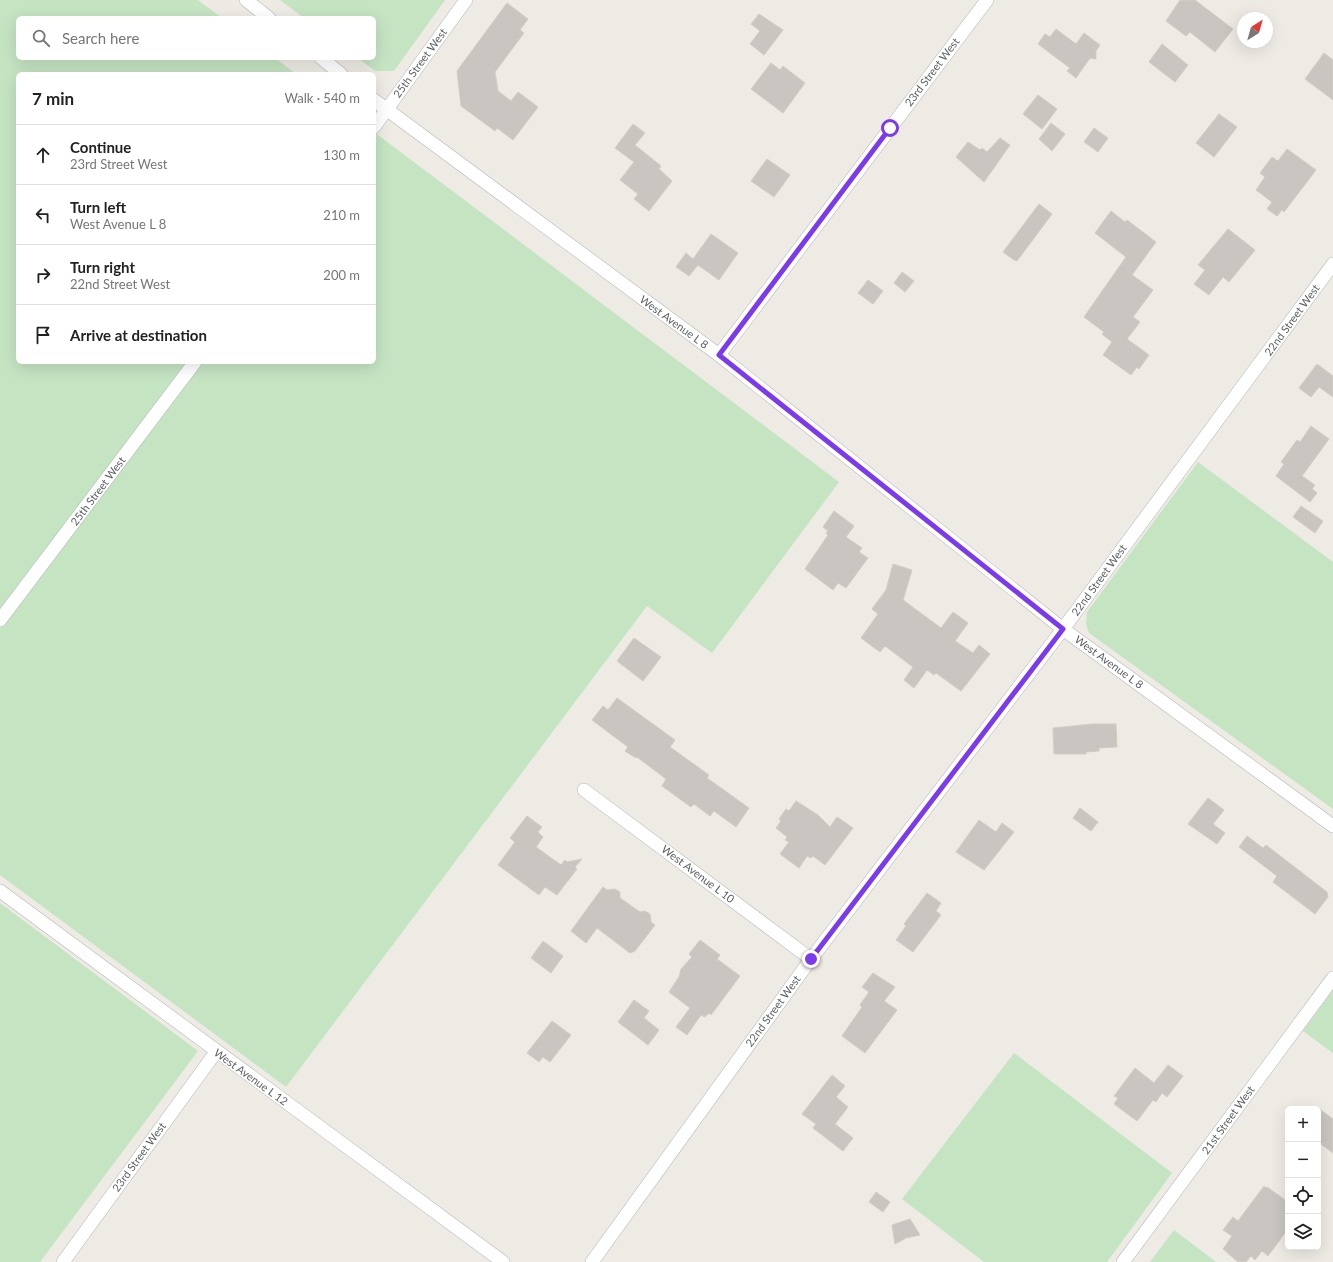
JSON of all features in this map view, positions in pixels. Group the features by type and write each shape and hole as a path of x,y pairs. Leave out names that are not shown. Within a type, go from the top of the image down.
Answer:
{"street":[{"path":"246,0 266,16"},
{"name":"25th Street West","path":"376,124 466,0"},
{"name":"23rd Street West","path":"719,355 987,0"},
{"path":"324,60 338,72"},
{"name":"West Avenue L 8","path":"376,102 719,355 1063,629 1333,826"},
{"name":"22nd Street West","path":"592,1262 811,959 1063,629 1333,264"},
{"name":"25th Street West","path":"0,620 193,364"},
{"name":"West Avenue L 10","path":"584,790 811,959"},
{"name":"West Avenue L 12","path":"0,891 216,1052 503,1262"},
{"name":"21st Street West","path":"1123,1262 1333,978"},
{"name":"23rd Street West","path":"63,1262 216,1052"}],"green space":[{"path":"0,0 198,0 219,16 16,16 16,60 278,60 293,72 16,72 16,364 376,364 376,134 839,482 712,653 647,606 286,1087 0,875"},
{"path":"280,0 445,0 394,71 375,71 361,60 376,60 376,16 301,16"},
{"path":"1198,462 1333,562 1333,809 1089,633 1086,624 1087,612"},
{"path":"0,903 198,1051 40,1262 0,1262"},
{"path":"1333,990 1333,1053 1303,1031"},
{"path":"1014,1053 1172,1173 1107,1262 984,1262 902,1199"},
{"path":"1174,1230 1216,1262 1150,1262"}],"building":[{"path":"1180,0 1195,0 1233,29 1215,52 1190,32 1186,36 1166,21"},
{"path":"507,3 528,19 520,30 524,33 495,72 498,91 511,101 518,92 538,107 513,140 497,128 495,131 461,106 457,71"},
{"path":"759,14 783,30 764,55 750,44 760,31 751,24"},
{"path":"1056,29 1076,44 1084,33 1100,45 1096,51 1096,59 1090,58 1076,78 1067,71 1070,68 1038,44 1045,34 1050,37"},
{"path":"1162,44 1188,65 1175,82 1149,62"},
{"path":"1324,53 1333,60 1333,100 1305,79"},
{"path":"771,63 780,70 783,66 805,83 783,113 751,89"},
{"path":"1038,95 1057,109 1042,129 1023,114"},
{"path":"1219,114 1237,127 1214,157 1196,143"},
{"path":"1051,123 1065,134 1052,151 1039,139"},
{"path":"633,124 645,133 635,145 661,166 659,169 672,181 649,211 634,199 638,194 620,180 634,162 615,148"},
{"path":"1094,128 1108,138 1098,152 1084,142"},
{"path":"1000,138 1010,145 984,182 956,157 968,142 980,150 982,148 987,152"},
{"path":"1287,149 1316,170 1284,212 1282,210 1277,216 1267,209 1272,202 1256,190 1265,177 1260,173 1272,157 1278,161"},
{"path":"767,159 790,175 774,197 751,181"},
{"path":"1039,204 1052,214 1017,261 1014,260 1003,252"},
{"path":"1111,211 1125,222 1127,220 1156,242 1132,275 1153,290 1133,317 1140,322 1127,339 1149,355 1139,369 1137,367 1131,375 1103,355 1112,342 1102,334 1104,332 1084,317 1126,257 1095,233"},
{"path":"1228,229 1255,250 1229,282 1223,277 1209,295 1194,284 1205,270 1198,265"},
{"path":"711,234 738,253 719,280 698,265 689,276 676,267 686,253 693,259"},
{"path":"902,272 914,281 905,292 894,283"},
{"path":"868,280 883,291 873,304 858,293"},
{"path":"1317,364 1333,376 1333,397 1319,387 1311,397 1299,388"},
{"path":"1311,426 1329,439 1302,476 1315,485 1312,489 1317,493 1310,502 1276,476 1284,464 1281,462 1297,440 1300,442"},
{"path":"1301,506 1323,521 1315,533 1293,517"},
{"path":"834,511 854,526 846,537 862,548 859,552 868,558 846,588 838,583 833,590 805,569 828,535 826,533 828,531 823,527"},
{"path":"893,564 912,570 903,600 941,628 953,612 968,623 955,641 973,653 979,645 990,654 961,691 936,673 934,675 927,670 914,688 904,680 913,667 885,646 880,652 861,638 878,614 872,609 886,590"},
{"path":"634,638 661,657 643,681 617,661"},
{"path":"617,698 675,740 670,747 709,775 707,778 749,808 736,827 714,811 710,816 694,804 691,807 662,786 666,779 637,757 636,758 625,751 628,747 592,720 603,706 608,710"},
{"path":"1093,724 1116,724 1117,747 1099,748 1099,751 1086,752 1086,754 1054,754 1053,728"},
{"path":"1208,798 1224,810 1213,824 1225,833 1217,844 1188,824"},
{"path":"796,801 818,815 830,827 837,817 853,828 825,865 813,856 811,858 807,856 799,868 780,854 789,842 785,840 787,837 776,828 781,821 779,819 786,809 789,811"},
{"path":"1080,808 1098,822 1091,831 1073,818"},
{"path":"527,816 542,827 538,832 543,837 536,847 561,865 565,860 567,862 582,859 575,867 577,869 557,895 545,887 539,895 498,865 515,842 510,838"},
{"path":"979,820 996,832 1002,823 1014,832 984,870 956,852"},
{"path":"1247,836 1263,848 1266,845 1327,892 1328,897 1315,914 1273,882 1277,876 1239,847"},
{"path":"603,887 607,890 615,889 620,892 620,898 640,912 645,911 650,914 651,922 655,925 635,951 630,953 597,928 586,943 571,931"},
{"path":"927,893 941,903 936,911 941,915 913,952 896,940 906,926 904,924"},
{"path":"700,940 720,955 717,959 740,976 711,1015 709,1013 705,1017 701,1015 687,1035 676,1027 690,1008 669,992 679,977 681,969 692,957 689,954"},
{"path":"543,941 563,956 551,973 531,958"},
{"path":"873,973 895,987 884,1001 897,1010 865,1053 842,1036 862,1007 860,1005 869,992 862,987"},
{"path":"634,1000 649,1011 644,1018 659,1030 648,1045 618,1022"},
{"path":"552,1021 571,1035 550,1062 543,1057 539,1062 527,1053"},
{"path":"1168,1065 1183,1076 1167,1097 1162,1093 1156,1102 1153,1100 1137,1121 1114,1104 1118,1098 1114,1096 1135,1068 1154,1083"},
{"path":"832,1075 845,1086 836,1097 848,1107 835,1124 853,1138 843,1151 813,1128 816,1124 802,1114"},
{"path":"1321,1110 1333,1119 1333,1153 1321,1144"},
{"path":"1264,1186 1285,1200 1285,1233 1268,1256 1262,1251 1255,1260 1251,1256 1246,1262 1238,1262 1223,1249 1232,1236 1223,1230 1233,1217 1238,1221"},
{"path":"876,1192 890,1202 883,1212 869,1202"},
{"path":"910,1219 920,1235 906,1238 895,1244 892,1225"}],"route":[{"path":"811,959 1063,629 719,355 890,128"}]}
